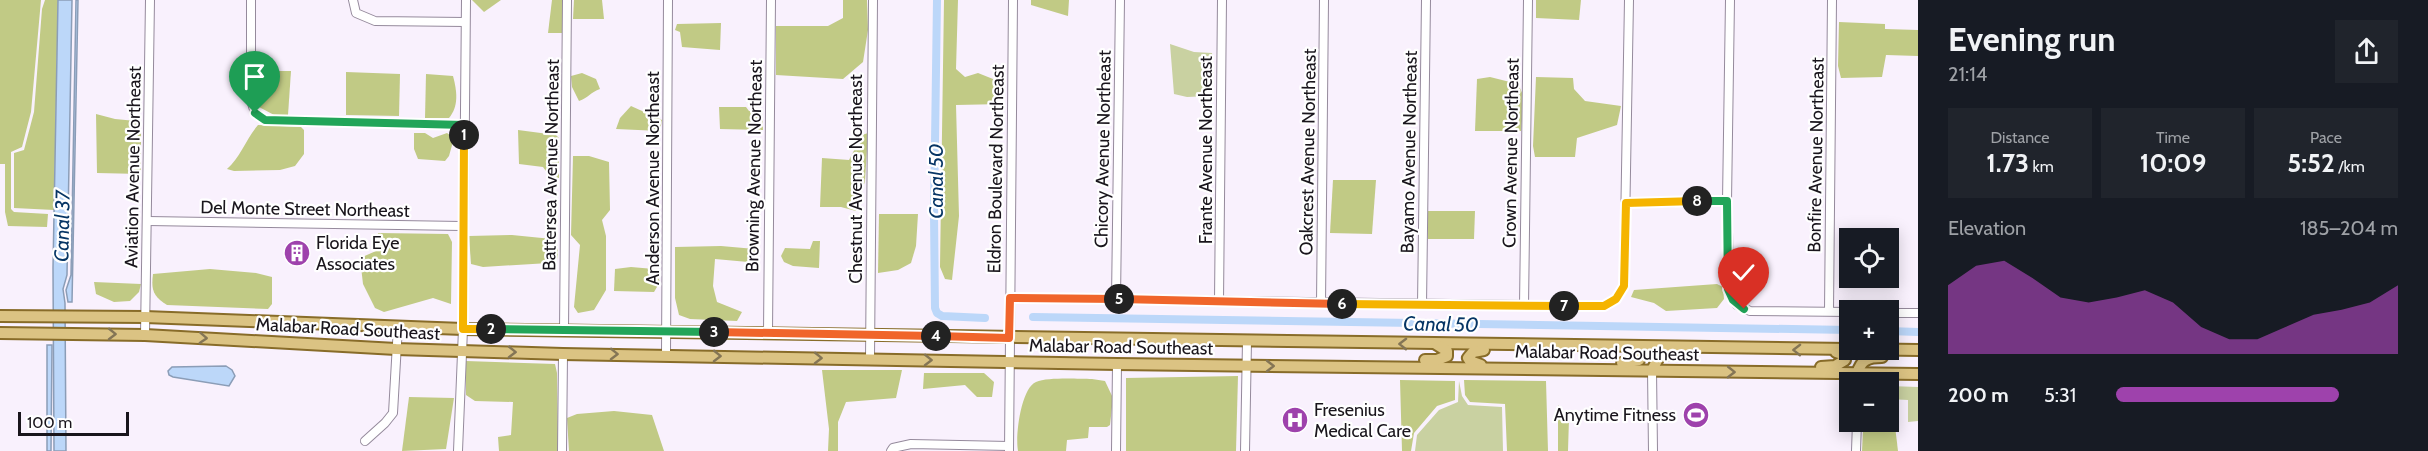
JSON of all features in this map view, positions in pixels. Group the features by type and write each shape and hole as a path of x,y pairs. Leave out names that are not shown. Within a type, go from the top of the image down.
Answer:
{"main road":[{"name":"Malabar Road Southeast","path":"0,316 145,317 463,329 1553,346 1635,350 1918,350"},
{"name":"Malabar Road Southeast","path":"0,333 145,335 396,349 563,354 1246,366 1489,367 1759,372 1839,377"},
{"path":"1360,367 1380,360 1437,360 1448,356 1447,351 1436,344"},
{"path":"1489,367 1470,361 1469,355 1477,351 1536,351 1553,346"},
{"path":"1652,370 1656,359 1665,354 1743,355 1764,349"},
{"path":"1552,369 1573,362 1636,362 1641,357 1635,350"},
{"path":"1635,350 1646,355 1652,370"},
{"path":"1759,372 1773,366 1835,366 1845,360 1845,355 1831,350"},
{"path":"1859,372 1862,362 1870,357 1918,357"},
{"name":"Malabar Road Southeast","path":"1899,375 1918,374"}],"street":[{"name":"Aviation Avenue Northeast","path":"145,335 150,0"},
{"path":"251,0 250,100 255,113 265,120 465,125"},
{"path":"353,0 357,13 375,21 465,22"},
{"path":"458,451 463,329 462,226 466,0"},
{"name":"Battersea Avenue Northeast","path":"564,330 567,0"},
{"name":"Anderson Avenue Northeast","path":"666,355 668,0"},
{"name":"Browning Avenue Northeast","path":"768,332 771,0"},
{"name":"Chestnut Avenue Northeast","path":"870,359 873,0"},
{"name":"Eldron Boulevard Northeast","path":"1009,448 1013,0"},
{"name":"Chicory Avenue Northeast","path":"1116,299 1120,0"},
{"name":"Frante Avenue Northeast","path":"1219,301 1222,0"},
{"name":"Oakcrest Avenue Northeast","path":"1321,304 1324,0"},
{"name":"Bayamo Avenue Northeast","path":"1422,305 1426,0"},
{"name":"Crown Avenue Northeast","path":"1524,306 1528,0"},
{"path":"1010,298 1321,304 1604,306 1616,299 1624,286 1629,0"},
{"path":"1731,0 1727,201 1728,289 1737,305 1750,311 1839,311"},
{"name":"Bonfire Avenue Northeast","path":"1829,311 1832,0"},
{"path":"1626,203 1727,201"},
{"name":"Del Monte Street Northeast","path":"147,221 462,226"},
{"path":"1899,313 1918,313"},
{"path":"365,441 385,423 393,412 398,326"},
{"path":"1245,451 1247,341"},
{"path":"562,451 563,354"},
{"path":"1116,451 1117,364"},
{"path":"1652,370 1653,451"},
{"path":"1856,451 1857,432"},
{"path":"891,451 893,448 911,444 1009,448"}],"green space":[{"path":"0,0 41,0 31,112 22,147 11,152 11,209 14,212 48,214 47,227 8,226 5,212 5,164 0,164"},
{"path":"45,0 58,0 54,210 14,208 14,153 24,150 34,112 42,9"},
{"path":"472,0 501,0 484,12"},
{"path":"552,0 564,0 563,33 548,33"},
{"path":"574,0 602,0 604,19 573,19"},
{"path":"843,0 867,0 868,30 863,62 843,79 776,75 776,26 828,26 843,18"},
{"path":"944,0 958,0 956,69 965,77 978,73 998,81 1003,104 956,105 959,216 952,280 945,279 940,267"},
{"path":"1031,0 1069,0 1068,16 1031,5"},
{"path":"1536,0 1581,0 1579,20 1536,18"},
{"path":"1839,22 1885,24 1885,29 1918,30 1918,56 1886,55 1882,77 1841,78 1838,66"},
{"path":"721,23 720,50 682,47 680,32 675,30 677,24"},
{"path":"1170,44 1194,52 1212,53 1214,71 1211,96 1187,97 1174,94"},
{"path":"257,71 291,71 288,115 276,116 259,107"},
{"path":"346,72 400,74 399,116 346,115"},
{"path":"582,73 596,79 600,89 579,101 572,87 571,76"},
{"path":"426,74 453,76 456,98 449,118 425,118"},
{"path":"1490,77 1518,84 1524,97 1521,131 1475,131 1477,79"},
{"path":"1536,77 1573,78 1574,89 1585,101 1621,106 1617,125 1577,138 1575,157 1535,157 1533,146"},
{"path":"631,106 662,120 660,131 616,129 620,118"},
{"path":"719,107 746,107 749,111 762,111 763,130 720,129"},
{"path":"96,114 136,121 141,129 141,174 97,173"},
{"path":"258,125 301,127 304,130 304,154 295,166 280,170 234,171 227,169"},
{"path":"518,130 556,135 559,138 559,178 551,178 543,167 519,164"},
{"path":"414,133 425,133 433,138 447,133 454,138 449,156 445,161 418,159 414,149"},
{"path":"868,133 865,181 856,211 841,207 820,207 822,158 849,160 862,135"},
{"path":"573,156 589,156 609,162 610,210 602,220 606,236 606,290 594,310 578,313 574,307 580,245 571,235"},
{"path":"1333,180 1376,180 1372,234 1330,233"},
{"path":"1428,211 1475,211 1474,239 1428,239"},
{"path":"879,214 918,214 916,246 911,263 898,270 878,273"},
{"path":"378,233 448,234 452,242 451,304 433,298 384,312 375,308 363,284 360,258 376,251"},
{"path":"512,235 552,239 558,246 558,258 549,263 483,267 471,264 469,236"},
{"path":"813,241 820,241 819,268 793,266 784,262 781,256 785,248 810,249"},
{"path":"721,246 755,249 759,263 715,259 713,286 717,302 742,312 737,321 690,319 679,315 675,298 675,247"},
{"path":"631,267 654,269 660,282 654,292 614,291 615,269"},
{"path":"210,269 256,273 272,277 272,304 268,309 167,305 154,292 153,274"},
{"path":"94,282 141,284 139,292 130,301 114,302 96,294"},
{"path":"1717,284 1723,287 1724,299 1717,308 1666,311 1654,303 1631,297 1634,290"},
{"path":"466,361 555,364 558,451 499,451 498,437 511,435 513,402 475,401 466,395"},
{"path":"822,370 902,370 896,398 846,402 838,422 838,451 828,451 829,429"},
{"path":"924,373 984,373 994,382 992,397 977,397 965,385 923,389"},
{"path":"1238,376 1236,451 1126,451 1126,378"},
{"path":"1048,379 1105,381 1113,398 1110,425 1089,427 1088,438 1067,440 1066,451 1018,451 1017,435 1020,413 1026,393 1031,386"},
{"path":"1400,380 1455,381 1455,400 1437,406 1414,433 1411,451 1402,451"},
{"path":"1464,380 1546,381 1548,451 1507,451 1505,404 1470,402 1465,395"},
{"path":"1459,381 1462,396 1468,405 1502,407 1503,451 1415,451 1417,435 1439,410 1458,402"},
{"path":"1899,386 1918,387 1918,421 1908,422 1908,400 1899,400"},
{"path":"409,397 454,398 446,449 402,451"},
{"path":"1558,405 1569,418 1568,451 1558,451"},
{"path":"614,411 652,415 664,451 569,451 567,418 577,414"},
{"path":"1863,432 1896,432 1898,451 1862,451"}],"water":[{"name":"Canal 37","path":"58,0 72,0 67,275 63,289 66,451 54,451 53,268"},
{"path":"76,0 78,0 72,302 68,302 66,290 71,275"},
{"path":"47,345 52,345 51,451 47,451"},
{"path":"226,366 235,376 229,386 173,377 168,371 172,367"}],"waterway":[{"name":"Canal 50","path":"937,0 935,308 942,316 985,318"},
{"name":"Canal 50","path":"1033,317 1839,330"},
{"name":"Canal 50","path":"1899,331 1918,332"}],"place":[{"name":"Florida Eye Associates","path":"297,253"},
{"name":"Anytime Fitness","path":"1696,415"},
{"name":"Fresenius Medical Care","path":"1295,420"}],"route":[{"path":"255,113 265,120 465,125 463,329 768,332 1009,338 1010,298 1321,304 1604,306 1616,299 1624,286 1626,203 1727,201 1728,289 1733,300 1744,309"}]}
